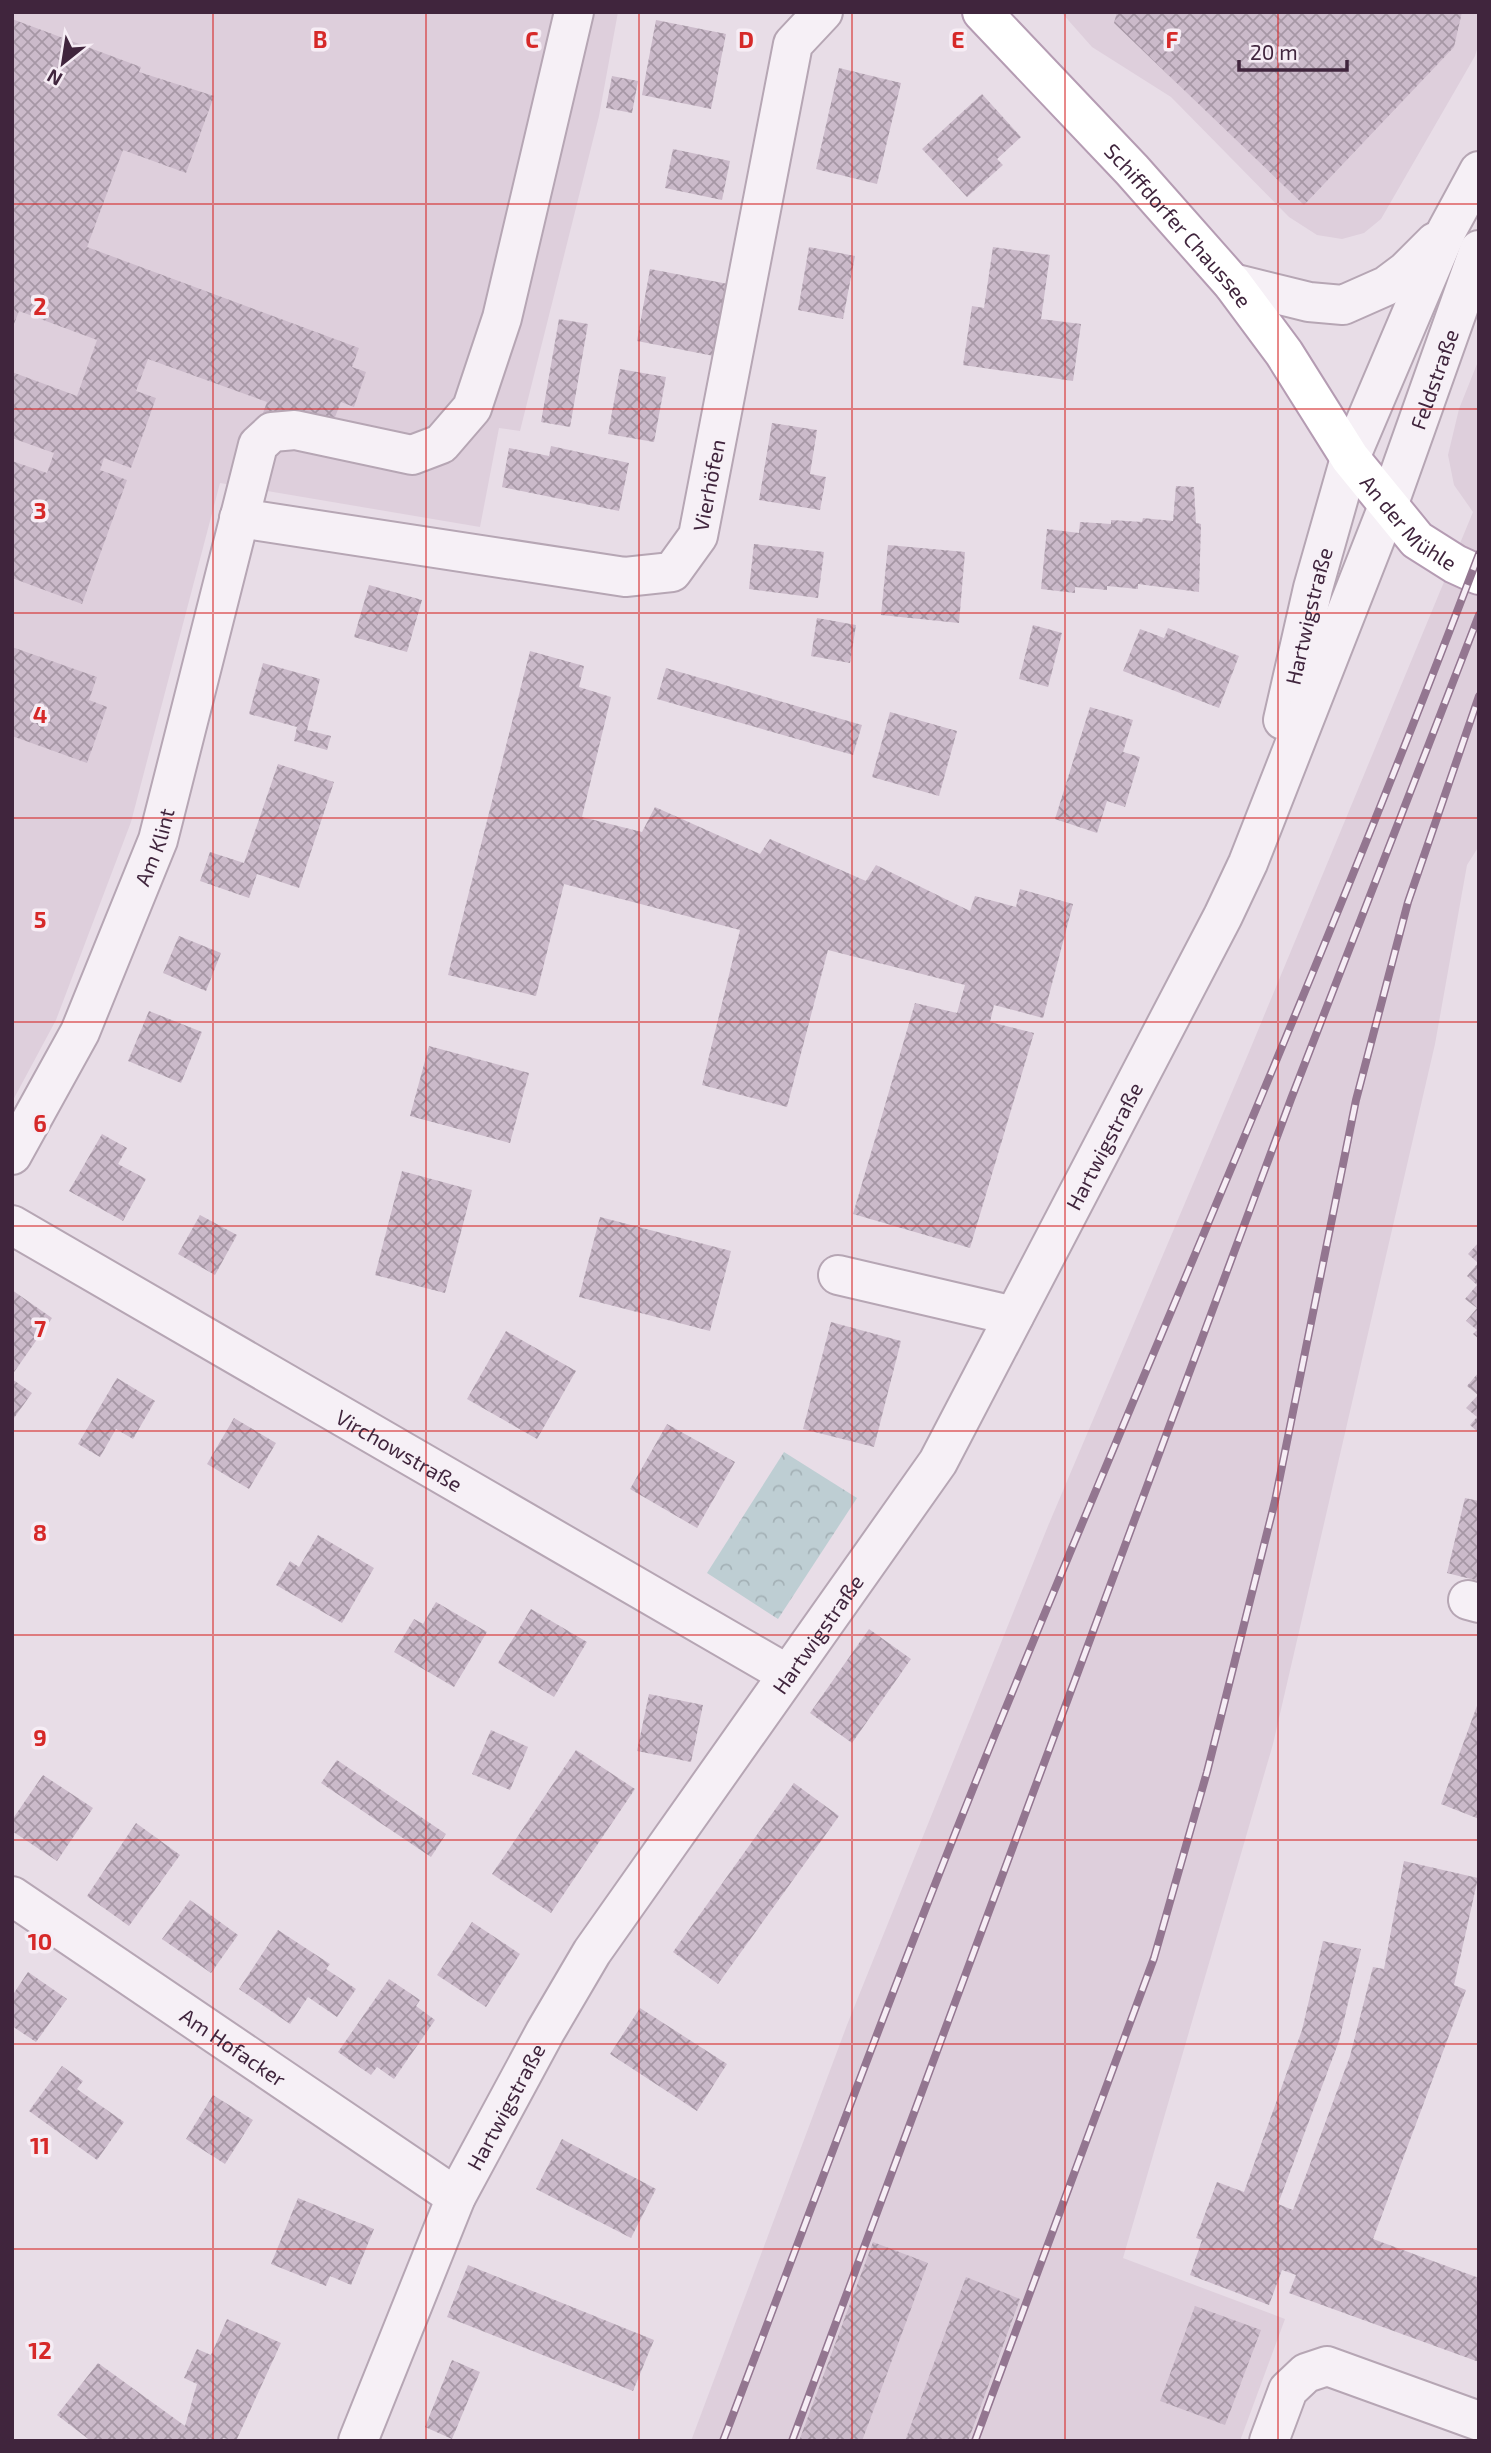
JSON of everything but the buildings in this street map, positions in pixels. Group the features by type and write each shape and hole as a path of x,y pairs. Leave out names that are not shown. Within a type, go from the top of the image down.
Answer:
{"main road":[{"name":"Schiffdorfer Chaussee","path":"982,12 1132,170 1231,283 1284,353 1350,458"},
{"name":"An der Mühle","path":"1350,458 1417,540 1455,564 1479,575"}],"street":[{"name":"Am Klint","path":"12,1155 80,1032 158,840 258,445 272,432 295,430 412,455 442,444 472,408 502,318 574,12"},
{"name":"Vierhöfen","path":"239,518 625,577 672,572 698,536 793,44 823,12"},
{"name":"Feldstraße","path":"1350,458 1447,230 1479,171"},
{"name":"Feldstraße","path":"1231,283 1309,302 1343,305 1386,286 1406,271 1447,230"},
{"name":"Feldstraße","path":"1388,506 1479,250"},
{"name":"Hartwigstraße","path":"1264,818 1311,597 1350,458"},
{"name":"Hartwigstraße","path":"358,2441 456,2197 545,2032 592,1952 938,1462 1223,916 1248,863 1388,506"},
{"name":"Virchowstraße","path":"12,1225 788,1674"},
{"path":"838,1275 1014,1316"},
{"name":"Am Hofacker","path":"12,1896 456,2197"},
{"path":"1269,2441 1288,2390 1306,2373 1327,2366 1479,2421"}],"shaded area":[{"path":"12,12 618,12 599,116 520,431 499,428 480,527 220,483 131,822 56,1020 12,1102"},
{"path":"1061,12 1479,12 1479,43 1475,56 1381,219 1364,233 1342,239 1317,235 1289,217 1171,97 1092,47"},
{"path":"1479,359 1479,846 1467,865 1435,1044 1273,1744 1123,2258 1285,2319 1240,2441 691,2441 847,2025 1048,1526 1249,1052 1473,512 1454,485 1448,455 1459,409"}],"green space":[{"path":"784,1452 857,1498 778,1619 707,1573"}],"railway":[{"path":"723,2441 976,1782 1367,840 1479,554"},
{"path":"792,2441 1291,1099 1479,615"},
{"path":"975,2441 1154,1958 1207,1772 1275,1501 1356,1100 1408,902 1479,696"}]}
